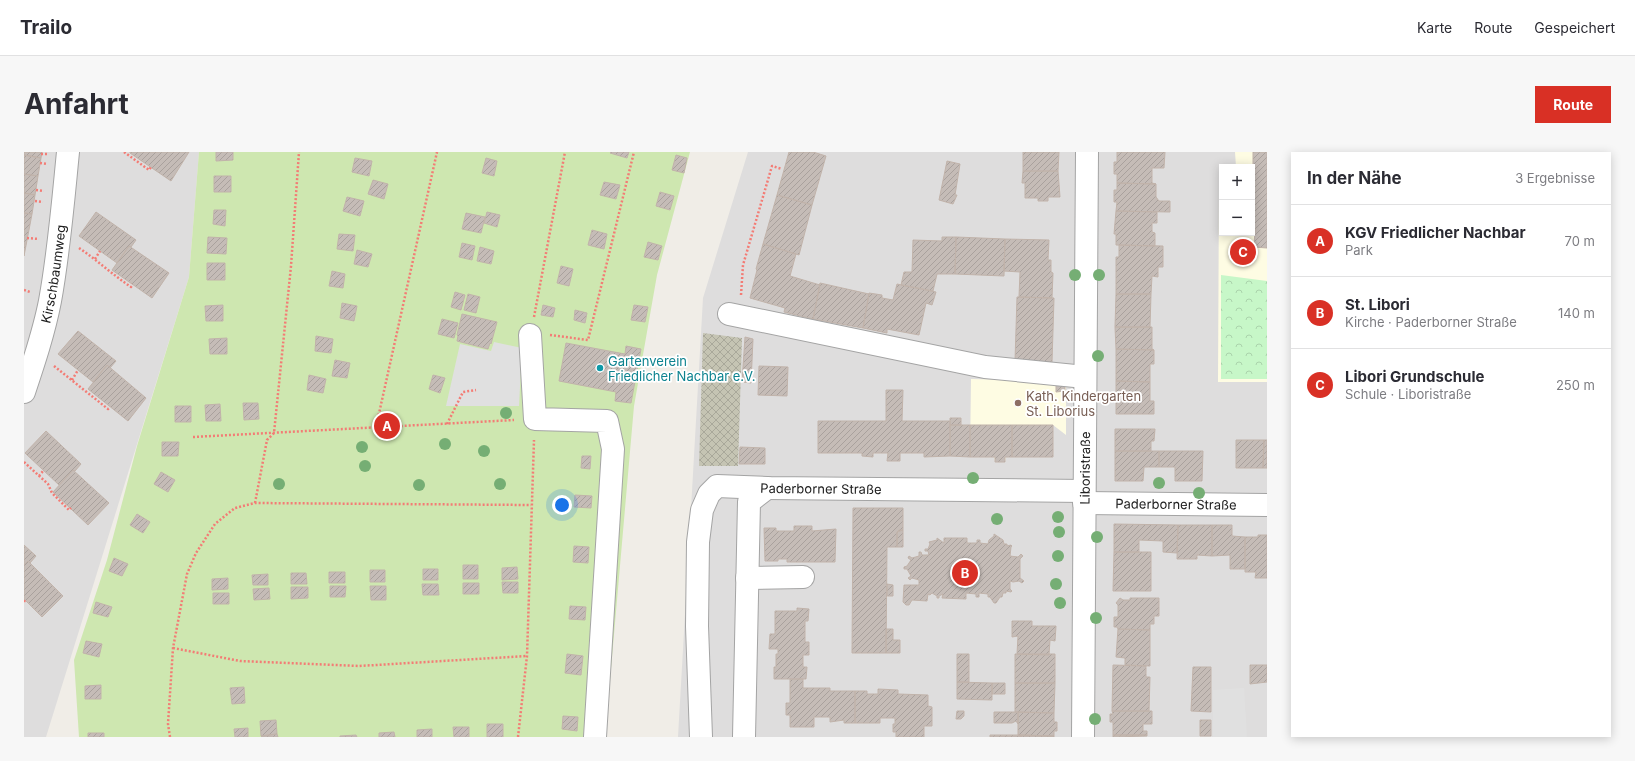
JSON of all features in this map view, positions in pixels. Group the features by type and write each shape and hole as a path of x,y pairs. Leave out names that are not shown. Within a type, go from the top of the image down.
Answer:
{"street":[{"name":"Kirschbaumweg","path":"24,392 37,354 50,302 58,253 68,152"},
{"name":"Liboristraße","path":"1083,737 1087,152"},
{"path":"733,314 984,367 1085,376"},
{"path":"530,336 535,419 607,421 613,449 595,737"},
{"path":"701,737 696,626 698,542 702,510 709,494 717,486 767,488"},
{"name":"Paderborner Straße","path":"744,737 749,502 767,488 1084,497 1267,505"},
{"path":"747,578 803,577"}],"path":[{"path":"124,152 149,170 150,167"},
{"path":"255,503 262,458 267,440 274,433 291,266 299,152"},
{"path":"376,427 437,152"},
{"path":"565,152 530,336 556,335 588,340 634,152"},
{"path":"733,314 743,289 744,265 772,166 782,169"},
{"path":"77,247 130,287 132,284"},
{"path":"94,259 100,251"},
{"path":"54,366 108,409 110,406"},
{"path":"72,380 78,370"},
{"path":"447,424 463,392 476,390"},
{"path":"193,437 535,419 527,656 518,737"},
{"path":"24,462 48,484 52,493 69,510 71,508"},
{"path":"39,476 43,471"},
{"path":"170,737 168,724 173,648 187,574 196,553 215,524 235,508 255,503 531,506"},
{"path":"173,648 240,661 359,666 527,656"}],"shaded area":[{"path":"24,152 199,152 189,277 46,737 24,737"},
{"path":"748,152 1267,152 1267,737 678,737 703,298"},
{"path":"1235,152 1267,152 1267,382 1218,382 1219,185 1219,236 1255,236 1255,164 1236,164"},
{"path":"703,333 742,338 738,466 699,466"},
{"path":"494,342 522,348 519,406 446,406 460,344 491,351"},
{"name":"Kath. Kindergarten St. Liborius","path":"971,379 1066,381 1066,435 1053,425 1012,425 1005,462 995,462 994,457 970,457"},
{"path":"1244,688 1247,737 1213,737 1213,690"}],"green space":[{"path":"199,152 690,152 657,275 634,406 605,737 79,737 74,660 107,560 137,446 189,277"},
{"path":"1221,275 1267,281 1267,379 1221,379"}],"building":[{"path":"24,152 42,152 41,158 24,155"},
{"path":"130,152 189,152 171,181"},
{"path":"216,152 233,152 233,160 216,161"},
{"path":"629,152 627,158 610,153"},
{"path":"789,152 813,152 826,156 812,205 777,195"},
{"path":"1023,152 1059,152 1058,171 1023,171"},
{"path":"1117,152 1165,152 1164,168 1152,168 1152,183 1156,184 1117,183 1117,174 1114,174 1114,162 1117,162"},
{"path":"1253,152 1267,152 1267,248 1254,247 1255,164 1253,164"},
{"path":"24,155 41,158 38,176 24,174"},
{"path":"676,155 687,158 684,173 672,170"},
{"path":"355,158 372,161 369,176 352,172"},
{"path":"486,158 497,161 494,176 482,173"},
{"path":"947,161 960,164 955,195 957,195 953,204 939,200"},
{"path":"1023,171 1058,171 1060,197 1048,197 1048,201 1038,201 1038,198 1025,198 1025,183 1022,183"},
{"path":"24,174 38,176 35,195 24,193"},
{"path":"214,176 231,176 231,192 214,192"},
{"path":"373,180 388,184 384,199 368,194"},
{"path":"604,182 620,185 616,199 600,195"},
{"path":"1117,183 1156,184 1156,197 1159,201 1170,201 1170,212 1116,211 1117,202 1114,202 1114,190 1117,190"},
{"path":"660,192 674,196 670,210 656,206"},
{"path":"24,193 35,195 32,214 24,213"},
{"path":"777,195 812,205 799,255 763,244"},
{"path":"347,197 364,201 360,216 343,211"},
{"path":"214,210 226,210 225,226 213,224"},
{"path":"1116,211 1157,212 1157,223 1152,223 1152,232 1155,233 1155,246 1116,245 1116,234 1114,234"},
{"path":"96,212 136,240 131,247 129,246 117,263 79,236"},
{"path":"487,212 500,215 497,227 484,223"},
{"path":"24,213 32,214 24,256"},
{"path":"466,213 485,217 481,233 462,229"},
{"path":"592,230 607,234 604,249 588,245"},
{"path":"339,234 355,235 353,251 337,249"},
{"path":"208,237 227,238 226,254 207,253"},
{"path":"942,237 956,237 955,274 937,274 933,291 901,285 904,272 912,272 913,240 942,241"},
{"path":"956,237 1005,239 1004,276 955,274"},
{"path":"1005,239 1049,240 1048,260 1051,260 1051,272 1053,273 1052,298 1019,297 1020,272 1004,271"},
{"path":"648,242 662,246 658,260 644,257"},
{"path":"462,243 475,246 472,260 459,257"},
{"path":"763,244 796,254 790,276 820,285 813,319 784,312 785,308 750,298"},
{"path":"1119,245 1163,246 1163,267 1158,267 1158,277 1152,276 1151,294 1116,294 1116,257 1119,257"},
{"path":"129,246 169,273 152,298 112,270"},
{"path":"480,247 494,251 491,264 477,261"},
{"path":"357,250 372,254 368,267 354,264"},
{"path":"207,263 225,263 225,280 207,280"},
{"path":"561,266 573,269 569,286 557,283"},
{"path":"332,271 345,274 343,288 329,286"},
{"path":"820,283 869,294 863,328 813,319"},
{"path":"897,284 936,292 932,305 926,303 919,335 887,329 887,333 863,328 869,293 882,295 882,298 893,300"},
{"path":"455,292 465,295 461,310 451,307"},
{"path":"468,294 480,297 476,313 464,310"},
{"path":"1116,294 1151,294 1150,327 1115,327"},
{"path":"1017,297 1054,298 1052,362 1015,361"},
{"path":"342,303 357,306 354,321 340,318"},
{"path":"223,305 223,321 206,321 205,306"},
{"path":"543,305 555,308 553,317 541,315"},
{"path":"634,305 648,307 645,322 631,320"},
{"path":"575,310 587,313 585,323 574,320"},
{"path":"462,314 497,322 491,344 490,343 488,349 457,341"},
{"path":"442,319 458,323 454,338 438,334"},
{"path":"1115,327 1152,327 1152,349 1154,350 1116,349"},
{"path":"78,331 116,361 110,368 107,365 93,382 58,354"},
{"path":"316,336 333,339 331,353 315,351"},
{"path":"745,337 753,339 751,383 742,382"},
{"path":"227,338 227,354 210,354 209,339"},
{"name":"Gartenverein Friedlicher Nachbar e.V.","path":"566,343 625,354 626,346 641,349 631,403 615,401 616,392 559,381"},
{"path":"1116,349 1154,350 1154,364 1150,364 1150,382 1116,381"},
{"path":"335,360 350,363 347,378 332,376"},
{"path":"107,365 146,398 128,421 88,389"},
{"path":"759,366 788,367 787,396 758,395"},
{"path":"309,375 326,379 323,393 307,390"},
{"path":"433,375 445,378 440,393 429,389"},
{"path":"1116,381 1150,382 1150,401 1154,401 1154,414 1116,414"},
{"path":"1056,382 1065,382 1065,391 1056,392"},
{"path":"886,390 903,390 902,421 950,421 950,456 924,457 924,453 900,453 900,461 887,461 888,453 873,453 873,457 862,456 862,453 818,453 818,421 886,421"},
{"path":"243,403 258,403 259,419 244,420"},
{"path":"220,404 221,421 206,421 205,405"},
{"path":"175,406 191,406 191,422 175,422"},
{"path":"950,418 961,418 961,425 950,425"},
{"path":"950,425 970,425 970,457 950,456"},
{"path":"970,425 1012,425 1012,457 1005,457 1005,462 995,462 995,457 970,457"},
{"path":"1012,425 1053,425 1053,457 1012,457"},
{"path":"1115,429 1155,429 1154,441 1151,441 1151,451 1115,451"},
{"path":"46,431 81,464 59,485 25,453"},
{"path":"1236,440 1264,440 1263,468 1236,468"},
{"path":"1264,440 1267,440 1267,468 1263,468"},
{"path":"162,442 179,442 178,456 162,456"},
{"path":"740,447 765,448 765,464 739,464"},
{"path":"1115,451 1159,451 1159,467 1144,467 1143,481 1115,481"},
{"path":"1159,451 1203,451 1202,481 1175,481 1175,467 1159,467"},
{"path":"582,456 591,456 590,469 581,468"},
{"path":"73,470 109,503 88,525 53,492"},
{"path":"161,472 175,480 168,492 154,484"},
{"path":"575,495 592,496 591,508 574,507"},
{"path":"853,508 903,508 903,530 897,532 897,547 887,547 886,653 852,653"},
{"path":"137,514 150,522 143,533 130,525"},
{"path":"1114,524 1178,525 1177,553 1163,552 1163,541 1139,540 1139,552 1114,552"},
{"path":"1178,525 1212,525 1212,556 1197,555 1197,559 1177,559"},
{"path":"1212,525 1232,525 1232,536 1245,537 1245,569 1230,569 1230,555 1212,556"},
{"path":"794,526 812,526 812,531 836,529 835,562 787,562 787,559 765,561 764,528 776,528 776,531 794,531"},
{"path":"899,530 903,530 903,547 897,547 897,532"},
{"path":"994,534 1003,540 1004,544 1007,544 1007,546 1012,546 1010,556 1018,557 1021,554 1023,556 1020,559 1020,578 1024,581 1022,583 1019,581 1010,581 1011,592 1006,591 1006,593 1003,593 1002,597 1000,597 996,603 988,597 988,594 979,593 979,597 976,597 976,594 966,593 966,599 942,598 943,594 937,598 937,596 932,593 930,595 928,594 927,601 912,600 909,605 906,605 903,602 904,585 919,585 919,580 912,578 910,580 908,578 911,576 907,569 904,569 904,567 907,566 911,560 908,558 909,556 912,558 919,556 919,552 921,552 922,555 929,555 928,551 925,551 925,549 928,549 930,544 929,542 937,540 937,538 944,543 944,538 967,538 967,543 977,543 977,540 980,540 980,543 988,544 989,540 994,536"},
{"path":"1258,535 1267,535 1267,578 1255,578 1256,572 1245,572 1245,537 1258,537"},
{"path":"24,545 36,556 30,563 28,561 24,565"},
{"path":"574,546 589,547 588,563 573,562"},
{"path":"1114,552 1151,552 1151,591 1113,591"},
{"path":"114,558 128,564 122,576 109,571"},
{"path":"28,561 63,596 42,617 24,599 24,565"},
{"path":"463,565 478,565 478,579 463,579"},
{"path":"517,567 518,579 502,580 502,568"},
{"path":"423,569 438,569 438,580 423,580"},
{"path":"370,570 385,570 385,582 370,582"},
{"path":"329,572 345,572 345,583 329,583"},
{"path":"291,573 306,573 307,584 291,584"},
{"path":"268,574 268,585 253,585 252,575"},
{"path":"228,578 228,589 212,590 212,579"},
{"path":"502,582 518,582 518,593 503,593"},
{"path":"463,583 479,583 479,594 463,594"},
{"path":"422,584 438,584 439,595 423,595"},
{"path":"887,584 893,585 893,596 887,596"},
{"path":"330,586 346,586 345,597 330,597"},
{"path":"370,586 386,586 386,600 371,600"},
{"path":"291,587 308,587 308,598 291,599"},
{"path":"269,588 270,599 254,600 253,589"},
{"path":"213,593 229,593 229,604 213,604"},
{"path":"1120,598 1123,600 1130,600 1130,598 1159,598 1159,616 1154,616 1154,624 1150,624 1150,630 1118,629 1117,627 1114,627 1114,617 1118,617 1118,605 1116,603"},
{"path":"96,602 112,607 108,617 93,613"},
{"path":"570,606 586,607 585,620 569,619"},
{"path":"797,608 809,609 808,621 805,621 805,642 809,642 809,655 803,655 803,667 807,667 806,679 774,679 774,667 776,667 776,654 778,654 778,649 769,649 770,634 775,634 775,611 797,611"},
{"path":"1012,621 1032,621 1032,626 1056,626 1055,641 1050,640 1049,655 1017,654 1018,636 1012,637"},
{"path":"886,629 893,629 893,640 900,640 900,653 886,653"},
{"path":"1118,629 1150,630 1150,666 1125,665 1125,658 1116,657"},
{"path":"86,641 102,644 99,657 83,653"},
{"path":"567,654 583,656 581,675 565,673"},
{"path":"957,654 969,654 969,682 957,682"},
{"path":"1015,654 1055,654 1055,683 1015,683"},
{"path":"1113,665 1146,666 1146,677 1150,677 1149,711 1112,711"},
{"path":"1250,665 1267,665 1267,682 1250,684"},
{"path":"1193,667 1211,667 1211,712 1191,711"},
{"path":"790,679 803,679 803,688 830,688 830,691 855,691 855,723 844,723 844,720 830,722 830,717 814,717 814,727 790,727 790,715 786,715 786,703 790,703"},
{"path":"957,682 992,683 992,700 957,699"},
{"path":"992,683 1005,683 1005,694 992,694"},
{"path":"1015,683 1055,683 1054,713 1015,712"},
{"path":"101,685 101,699 85,699 85,686"},
{"path":"244,687 245,703 232,704 230,688"},
{"path":"878,689 898,690 898,694 928,695 928,706 932,707 932,726 924,726 924,737 896,737 896,732 893,732 895,718 880,718 880,723 855,723 855,691 867,691 867,694 878,694"},
{"path":"957,711 964,711 964,716 961,719 956,719"},
{"path":"1112,711 1152,711 1152,724 1143,724 1143,731 1147,731 1147,735 1113,735 1113,722 1110,722 1110,714 1113,714"},
{"path":"994,712 1018,712 1018,724 1016,721 1012,723 994,723"},
{"path":"1018,712 1054,713 1054,722 1057,722 1057,731 1054,731 1054,736 1018,735"},
{"path":"563,716 578,717 577,731 562,729"},
{"path":"276,720 277,734 261,736 260,721"},
{"path":"1200,720 1211,720 1211,736 1200,736"},
{"path":"487,724 503,724 503,737 487,737"},
{"path":"453,727 469,727 469,737 454,737"},
{"path":"248,728 248,737 235,737 234,729"},
{"path":"432,729 432,737 417,737 417,730"},
{"path":"394,732 395,737 379,737 379,733"},
{"path":"88,733 104,733 104,737 88,737"},
{"path":"277,734 278,737 261,736"},
{"path":"356,735 357,737 340,737 340,736"},
{"path":"990,735 1018,735 1022,737 990,737"},
{"path":"1018,735 1054,736 1054,737 1022,737"},
{"path":"1113,735 1147,735 1147,736 1113,737"}],"place":[{"name":"Libori Grundschule","path":"1243,252"},
{"name":"Gartenverein Friedlicher Nachbar e.V.","path":"600,368"},
{"name":"Kath. Kindergarten St. Liborius","path":"1018,403"},
{"name":"KGV Friedlicher Nachbar","path":"387,426"},
{"name":"St. Libori","path":"965,573"}]}
